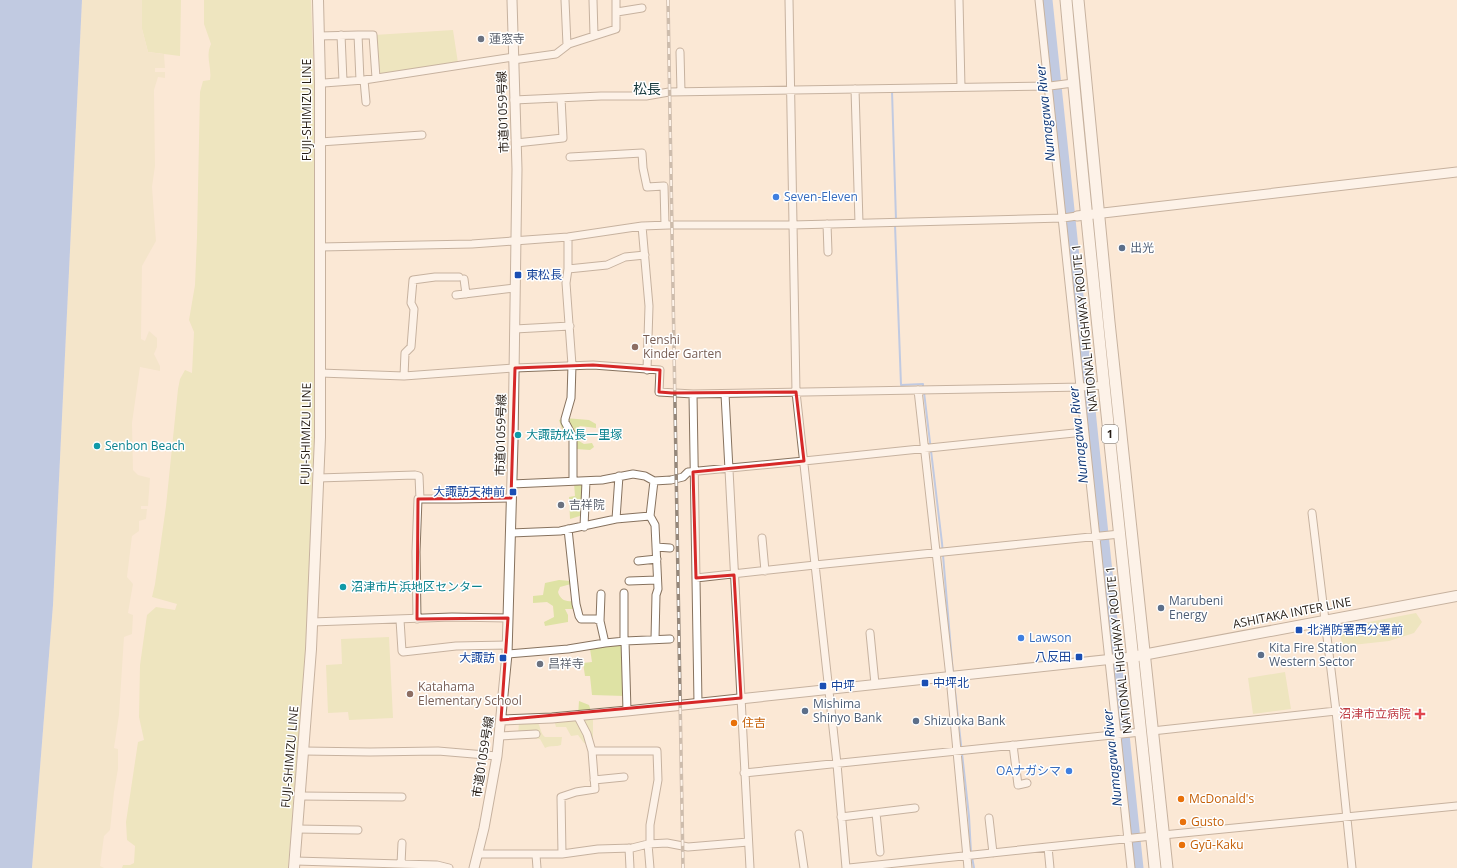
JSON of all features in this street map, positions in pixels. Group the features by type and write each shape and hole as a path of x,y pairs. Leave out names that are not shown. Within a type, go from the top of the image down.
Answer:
{"highway":[{"name":"NATIONAL HIGHWAY ROUTE 1","path":"1066,0 1069,83 1082,216 1128,657 1142,732 1155,868"},
{"name":"NATIONAL HIGHWAY ROUTE 1","path":"1078,0 1109,322 1117,384 1144,654 1142,732"},
{"name":"NATIONAL HIGHWAY ROUTE 1","path":"1153,836 1167,868"}],"main road":[{"name":"FUJI-SHIMIZU LINE","path":"295,864 312,622 318,478 320,373 320,82 318,0"},
{"name":"ASHITAKA INTER LINE","path":"1128,657 1457,596"}],"street":[{"name":"市道01059号線","path":"474,868 497,756 507,650 515,368 516,241 516,143 512,0"},
{"path":"565,0 568,45"},
{"path":"593,0 594,35"},
{"path":"320,82 362,80 556,54 568,45 594,35 616,29 616,0"},
{"path":"789,0 796,392 848,868 907,865 966,856 1048,847 1457,806"},
{"path":"959,0 960,87"},
{"path":"1039,0 1131,868"},
{"path":"617,12 642,8"},
{"path":"341,35 343,81"},
{"path":"358,35 362,80 366,102"},
{"path":"319,36 372,35 376,78"},
{"path":"680,52 681,92"},
{"path":"514,100 646,96 669,92 1049,86 1069,83"},
{"path":"855,89 859,223"},
{"path":"516,143 563,138 561,98"},
{"path":"320,142 422,135"},
{"path":"570,157 642,153 647,187 664,186 665,225"},
{"path":"320,247 436,246 516,241 568,237 642,226 665,225 792,225 1062,218 1457,172"},
{"path":"827,224 828,252"},
{"path":"642,226 649,306 647,370"},
{"path":"568,237 568,269 566,283 572,365 571,398 565,422 573,437 573,481"},
{"path":"568,269 607,265 625,257 645,255"},
{"path":"404,376 405,353 411,347 414,309 410,303 413,280 435,277 461,278 466,294"},
{"path":"456,295 515,288"},
{"path":"515,329 570,326"},
{"path":"320,373 404,376 515,368 601,365 660,370 659,392 693,394 1100,386"},
{"path":"918,390 936,553 954,677 957,751 968,868"},
{"path":"693,394 698,703"},
{"path":"725,394 750,868"},
{"path":"512,484 602,480 633,474 645,476 654,481 676,479 683,477 688,472 1084,432"},
{"path":"318,478 419,476 420,499 418,499 416,552 416,619"},
{"path":"616,519 619,476"},
{"path":"584,526 586,480"},
{"path":"654,481 650,516 655,524 658,580 655,639"},
{"path":"420,499 511,498"},
{"path":"1312,513 1326,620 1352,868"},
{"path":"511,533 568,530 616,519 650,516"},
{"path":"568,530 576,604 579,616 581,619 596,619 600,621"},
{"path":"696,578 815,564 1115,535"},
{"path":"762,538 765,571"},
{"path":"656,547 670,548"},
{"path":"638,561 657,559"},
{"path":"628,581 658,580"},
{"path":"624,592 627,711"},
{"path":"601,594 600,621 605,643"},
{"path":"312,622 452,617 508,618"},
{"path":"400,620 403,652 456,646 507,650 568,649 625,641 670,639"},
{"path":"870,633 875,684"},
{"path":"501,720 552,718 627,711 875,684 954,677 1128,657"},
{"path":"744,773 1142,732 1336,710"},
{"path":"562,854 561,798 576,792 595,789 592,751 587,734 577,715"},
{"path":"499,736 536,734"},
{"path":"1012,745 1018,785 1027,783"},
{"path":"592,751 657,750 658,780 650,825 650,868"},
{"path":"304,751 438,751 497,756"},
{"path":"594,780 624,777"},
{"path":"300,796 402,797"},
{"path":"842,817 915,808"},
{"path":"876,813 880,852"},
{"path":"989,818 993,853"},
{"path":"297,829 358,830"},
{"path":"799,834 804,868"},
{"path":"478,854 562,854 629,848 649,844 667,843 688,847 748,842"},
{"path":"401,864 402,843"},
{"path":"1048,847 1050,868"},
{"path":"629,848 630,868"},
{"path":"536,855 537,868"},
{"path":"295,864 401,864 437,865 449,868"}],"highlighted area":[{"path":"593,365 660,370 659,392 796,392 804,461 693,472 696,578 734,575 741,698 501,720 508,618 417,619 418,499 511,498 515,368"}],"green space":[{"path":"142,0 181,0 180,56 148,52 142,29"},
{"path":"204,0 311,0 314,82 315,417 305,660 288,868 122,868 123,865 130,865 134,863 135,846 127,840 126,822 138,742 144,740 139,717 140,665 147,615 156,607 175,610 177,604 152,597 166,506 178,389 180,379 185,370 192,373 194,332 189,320 195,285 200,92 203,81 210,80 209,49 211,44 204,24"},
{"path":"453,30 458,63 377,75 374,35"},
{"path":"565,418 589,420 596,424 596,428 580,426 576,429 578,432 579,441 584,444 592,443 594,447 590,450 576,449 569,432 563,432 559,420"},
{"path":"584,481 583,515 570,519 569,497 575,496 574,483"},
{"path":"559,580 570,581 571,584 560,587 558,592 563,600 572,601 575,609 565,609 568,615 568,622 545,626 544,622 554,617 553,606 547,602 533,603 533,596 543,595 545,583"},
{"path":"1416,613 1422,622 1414,633 1389,641 1343,646 1338,628"},
{"path":"389,637 393,718 349,720 348,712 328,713 326,665 342,664 341,639"},
{"path":"622,643 625,696 592,695 590,676 585,676 583,663 592,662 590,649"},
{"path":"1285,672 1291,709 1253,714 1248,678"},
{"path":"579,701 589,705 593,717 593,742 589,745 584,743 578,735 571,736 566,727 556,727 554,720 578,716"},
{"path":"519,721 537,721 542,734 545,737 562,737 561,745 545,748 540,739 518,737"}],"sand":[{"name":"Senbon Beach","path":"82,0 142,0 142,29 148,52 164,54 165,68 155,68 155,72 165,72 165,78 158,77 154,90 155,166 152,187 156,241 142,266 141,339 145,341 149,331 157,338 157,347 154,354 160,366 160,371 140,367 132,423 133,470 138,475 150,478 148,506 141,506 141,509 147,509 146,519 139,521 139,531 132,536 127,577 133,584 128,613 133,615 132,634 124,637 119,715 114,748 118,749 118,769 110,830 104,836 100,866 104,868 32,868 53,605"}],"water":[{"path":"0,0 82,0 53,605 32,868 0,868"}],"waterway":[{"name":"Numagawa River","path":"1047,0 1138,868"},
{"path":"892,91 896,220"},
{"path":"895,225 901,385 923,384 923,388"},
{"path":"924,392 942,543 953,674"},
{"path":"954,682 969,816 971,853"},
{"path":"972,857 974,868"}],"railway":[{"path":"668,0 683,868"}],"place":[{"name":"蓮窓寺","path":"481,39"},
{"name":"Seven-Eleven","path":"776,197"},
{"name":"出光","path":"1122,248"},
{"name":"東松長","path":"518,275"},
{"name":"Tenshi Kinder Garten","path":"635,347"},
{"name":"大諏訪松長一里塚","path":"518,435"},
{"name":"Senbon Beach","path":"97,446"},
{"name":"大諏訪天神前","path":"513,492"},
{"name":"吉祥院","path":"561,505"},
{"name":"沼津市片浜地区センター","path":"343,587"},
{"name":"Marubeni Energy","path":"1161,608"},
{"name":"北消防署西分署前","path":"1299,630"},
{"name":"Lawson","path":"1021,638"},
{"name":"Kita Fire Station Western Sector","path":"1261,655"},
{"name":"八反田","path":"1079,657"},
{"name":"大諏訪","path":"503,658"},
{"name":"昌祥寺","path":"540,664"},
{"name":"中坪北","path":"925,683"},
{"name":"中坪","path":"823,686"},
{"name":"Katahama Elementary School","path":"410,694"},
{"name":"Mishima Shinyo Bank","path":"805,711"},
{"name":"沼津市立病院","path":"1420,714"},
{"name":"Shizuoka Bank","path":"916,721"},
{"name":"住吉","path":"734,723"},
{"name":"OAナガシマ","path":"1069,771"},
{"name":"McDonald's","path":"1181,799"},
{"name":"Gusto","path":"1183,822"},
{"name":"Gyū-Kaku","path":"1182,845"}],"district":[{"name":"松長","path":"647,89"}]}
